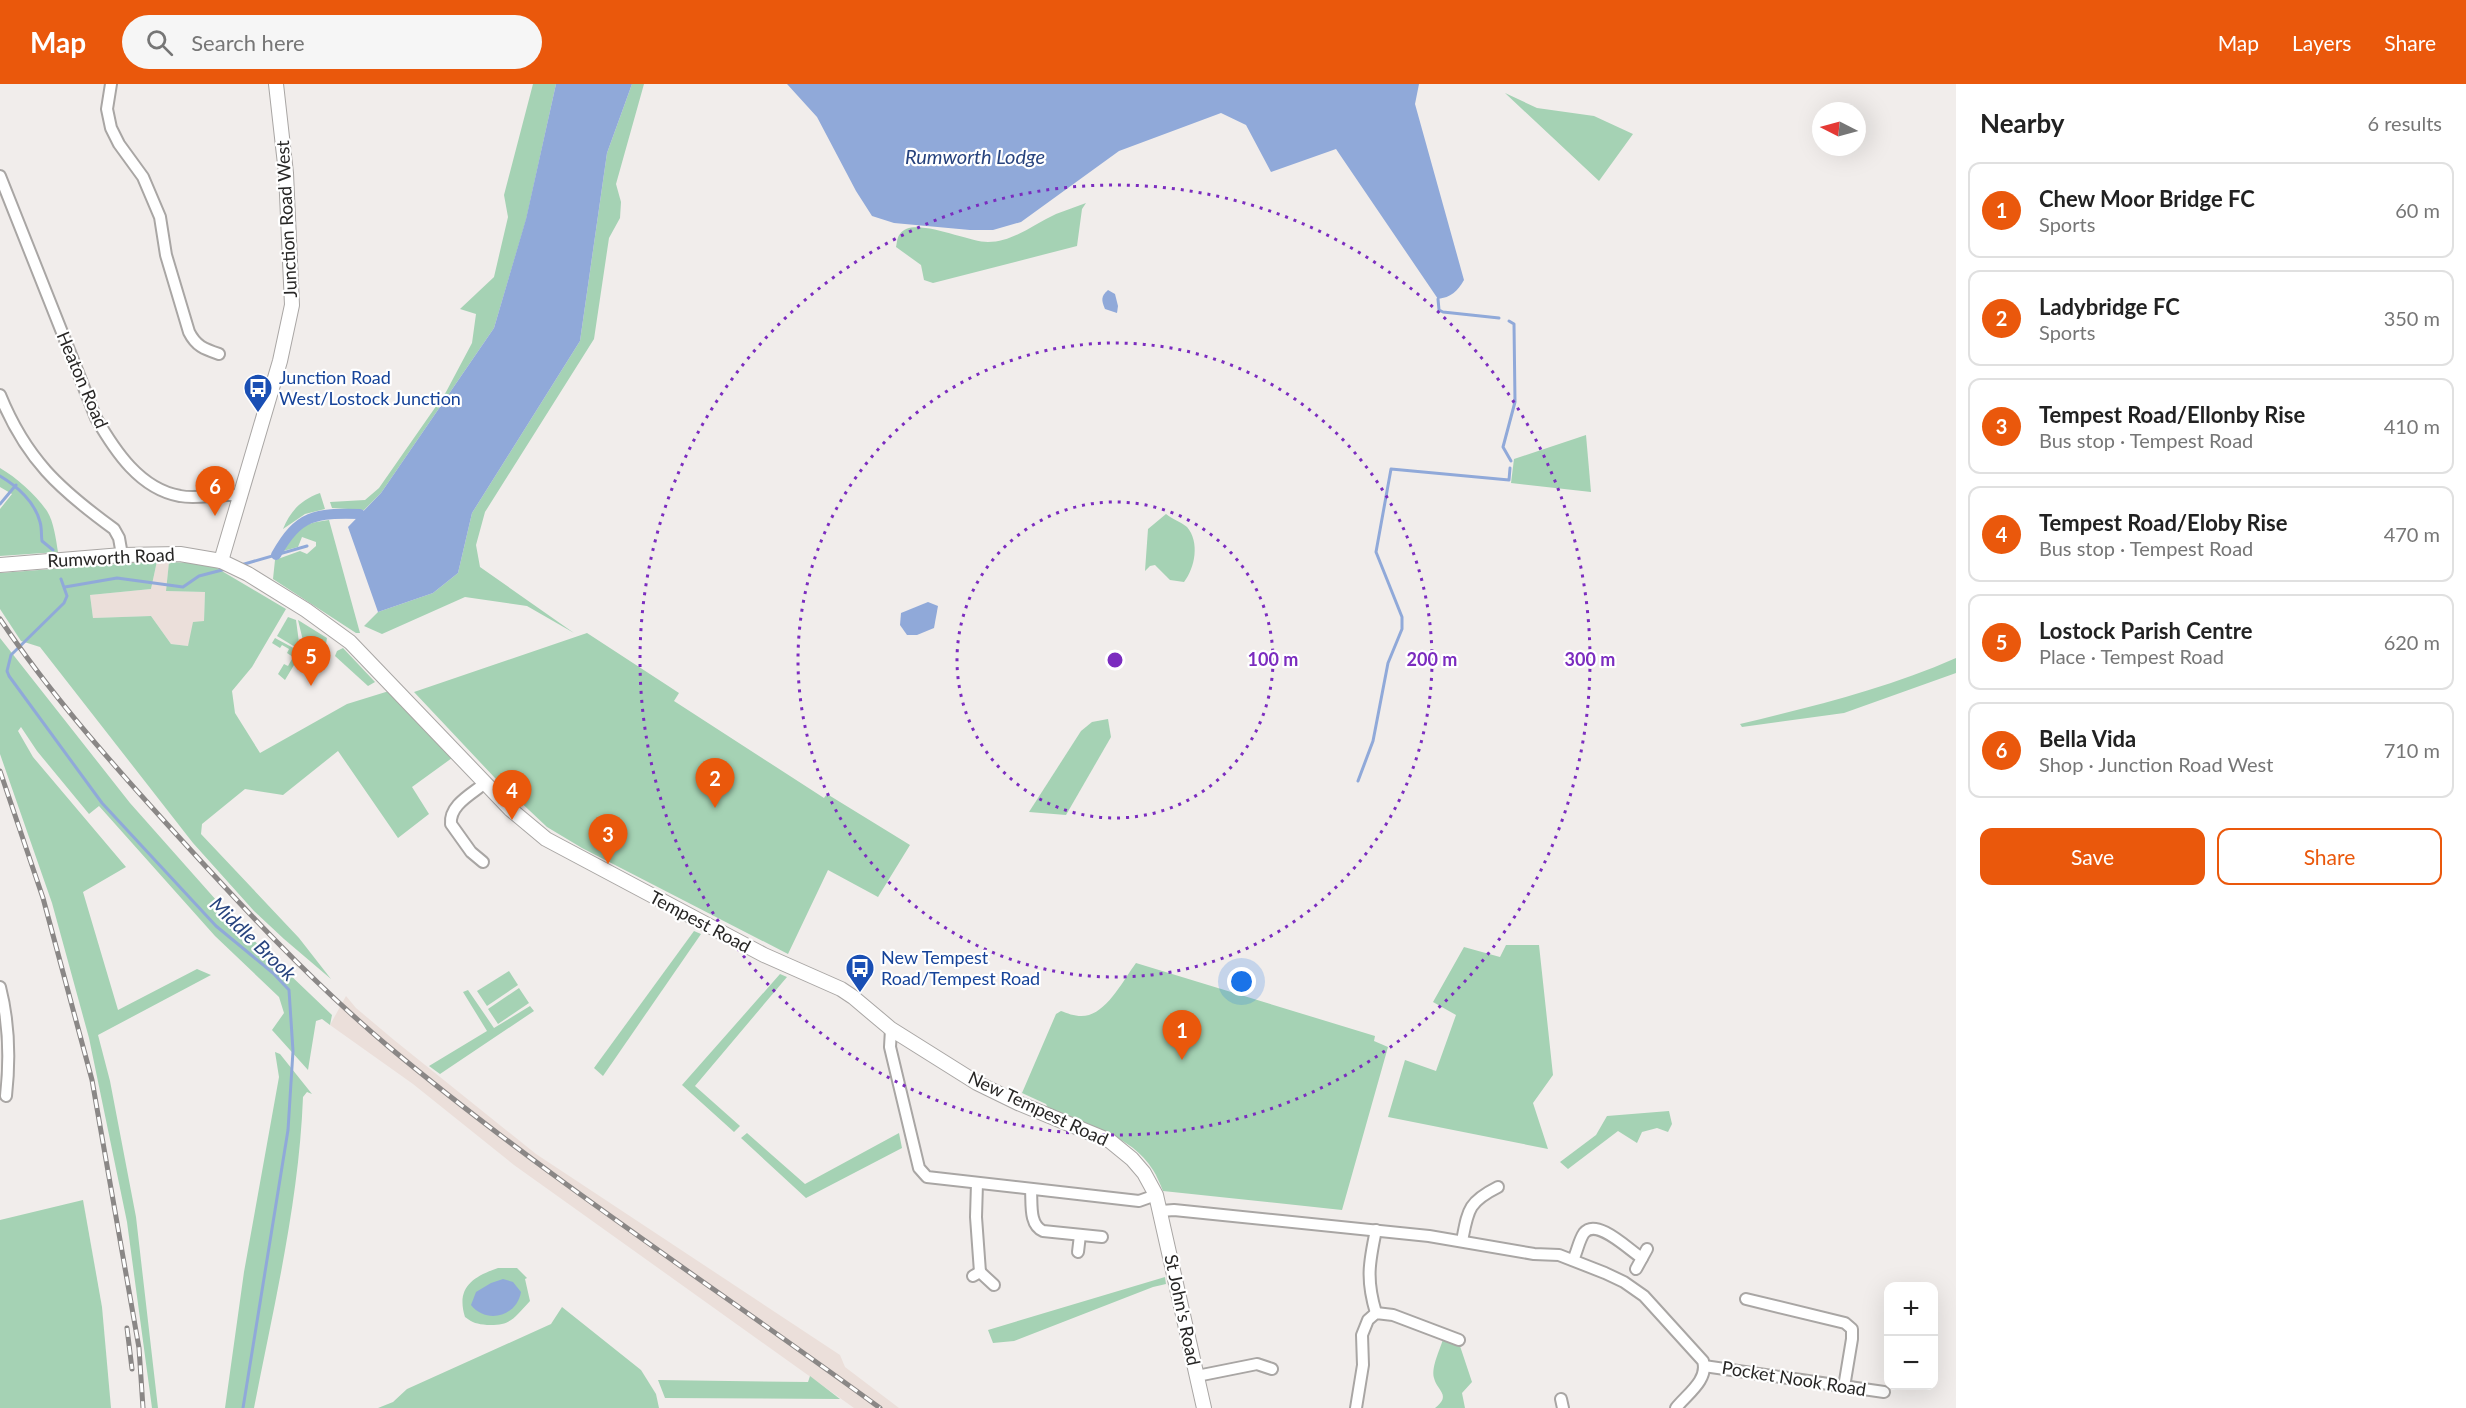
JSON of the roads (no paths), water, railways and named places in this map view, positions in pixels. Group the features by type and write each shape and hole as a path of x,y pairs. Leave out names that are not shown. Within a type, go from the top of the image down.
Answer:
{"street":[{"path":"111,84 107,109 111,128 119,144 143,177 160,217 166,255 189,332 194,343 219,354"},
{"name":"Junction Road West","path":"221,561 280,361 292,304 286,173 276,84"},
{"name":"Heaton Road","path":"0,176 96,418 113,447 129,466 163,491 180,496 200,497 226,493 241,496"},
{"path":"0,395 11,421 30,454 61,487 114,529 123,555"},
{"name":"Rumworth Road","path":"0,565 123,555 180,554 221,561"},
{"name":"Tempest Road","path":"221,561 248,573 306,610 350,642 529,826 565,851 764,955 841,989 891,1029"},
{"path":"483,862 471,852 451,824 451,819 458,805 485,783"},
{"path":"0,987 5,1009 9,1076 6,1096"},
{"path":"891,1029 890,1047 918,1168 922,1174 927,1177 1031,1190 1139,1201 1156,1195"},
{"name":"New Tempest Road","path":"891,1029 977,1083 1018,1104 1110,1141 1132,1159 1144,1173 1156,1195 1161,1211"},
{"path":"977,1183 977,1274 994,1285"},
{"path":"1462,1241 1470,1207 1478,1193 1498,1187"},
{"path":"1031,1190 1034,1223 1037,1228 1043,1231 1102,1237"},
{"path":"1161,1211 1174,1210 1376,1230 1462,1241 1534,1254 1559,1255 1573,1260 1624,1282 1644,1296 1697,1353 1704,1366 1700,1381 1676,1408"},
{"name":"St John's Road","path":"1161,1211 1204,1408"},
{"path":"1573,1260 1585,1233 1590,1229 1600,1230 1644,1254 1636,1269"},
{"path":"1376,1230 1368,1268 1368,1282 1376,1313"},
{"path":"1078,1252 1080,1235"},
{"path":"1746,1299 1845,1323 1852,1329 1844,1387"},
{"path":"1356,1408 1363,1365 1362,1335 1368,1320 1376,1313 1394,1315 1459,1340"},
{"path":"1257,1364 1264,1354"},
{"path":"1197,1376 1257,1364 1272,1369"},
{"name":"Pocket Nook Road","path":"1704,1366 1884,1392"}],"water":[{"path":"556,84 632,84 607,153 580,341 472,513 458,573 433,593 378,612 348,527 381,493 494,328 526,219"},
{"name":"Rumworth Lodge","path":"787,84 1419,84 1415,104 1464,280 1453,293 1438,299 1336,149 1271,172 1246,125 1221,113 1119,151 1021,222 993,230 894,223 872,216 856,191 817,117"},
{"path":"1108,290 1115,294 1117,313 1105,309 1102,301"},
{"path":"928,602 938,606 934,628 917,635 907,635 900,625 901,613"},
{"path":"503,1279 513,1282 521,1292 514,1307 508,1312 493,1316 485,1315 471,1305 476,1292"}],"waterway":[{"path":"1438,299 1439,310 1443,312 1499,318"},
{"path":"1509,321 1514,324 1515,402 1503,447 1511,461"},
{"path":"1358,781 1373,741 1388,663 1402,629 1402,617 1376,552 1391,469 1509,480 1510,468"},
{"name":"Middle Brook","path":"0,476 30,501 38,515 42,541 53,550"},
{"path":"0,504 16,485"},
{"path":"276,555 292,531 310,519 331,514 360,514"},
{"path":"241,565 307,546"},
{"path":"65,587 117,578 183,587 199,576 226,569"},
{"name":"Middle Brook","path":"61,579 67,596 64,603 11,655 7,671 9,676 102,803 216,926 273,973 289,990 293,1051 288,1130 243,1408"}],"railway":[{"path":"0,619 58,698 144,799 274,939 359,1021 448,1095 508,1141 880,1408"},
{"path":"0,771 43,898 92,1080 139,1348 143,1408"},
{"path":"127,1328 132,1369"}],"place":[{"name":"Junction Road West/Lostock Junction","path":"258,414"},
{"name":"Bella Vida","path":"215,516"},
{"name":"Lostock Parish Centre","path":"311,686"},
{"name":"Ladybridge FC","path":"715,808"},
{"name":"Tempest Road/Eloby Rise","path":"512,820"},
{"name":"Tempest Road/Ellonby Rise","path":"608,864"},
{"name":"New Tempest Road/Tempest Road","path":"860,994"},
{"name":"Chew Moor Bridge FC","path":"1182,1060"}]}
